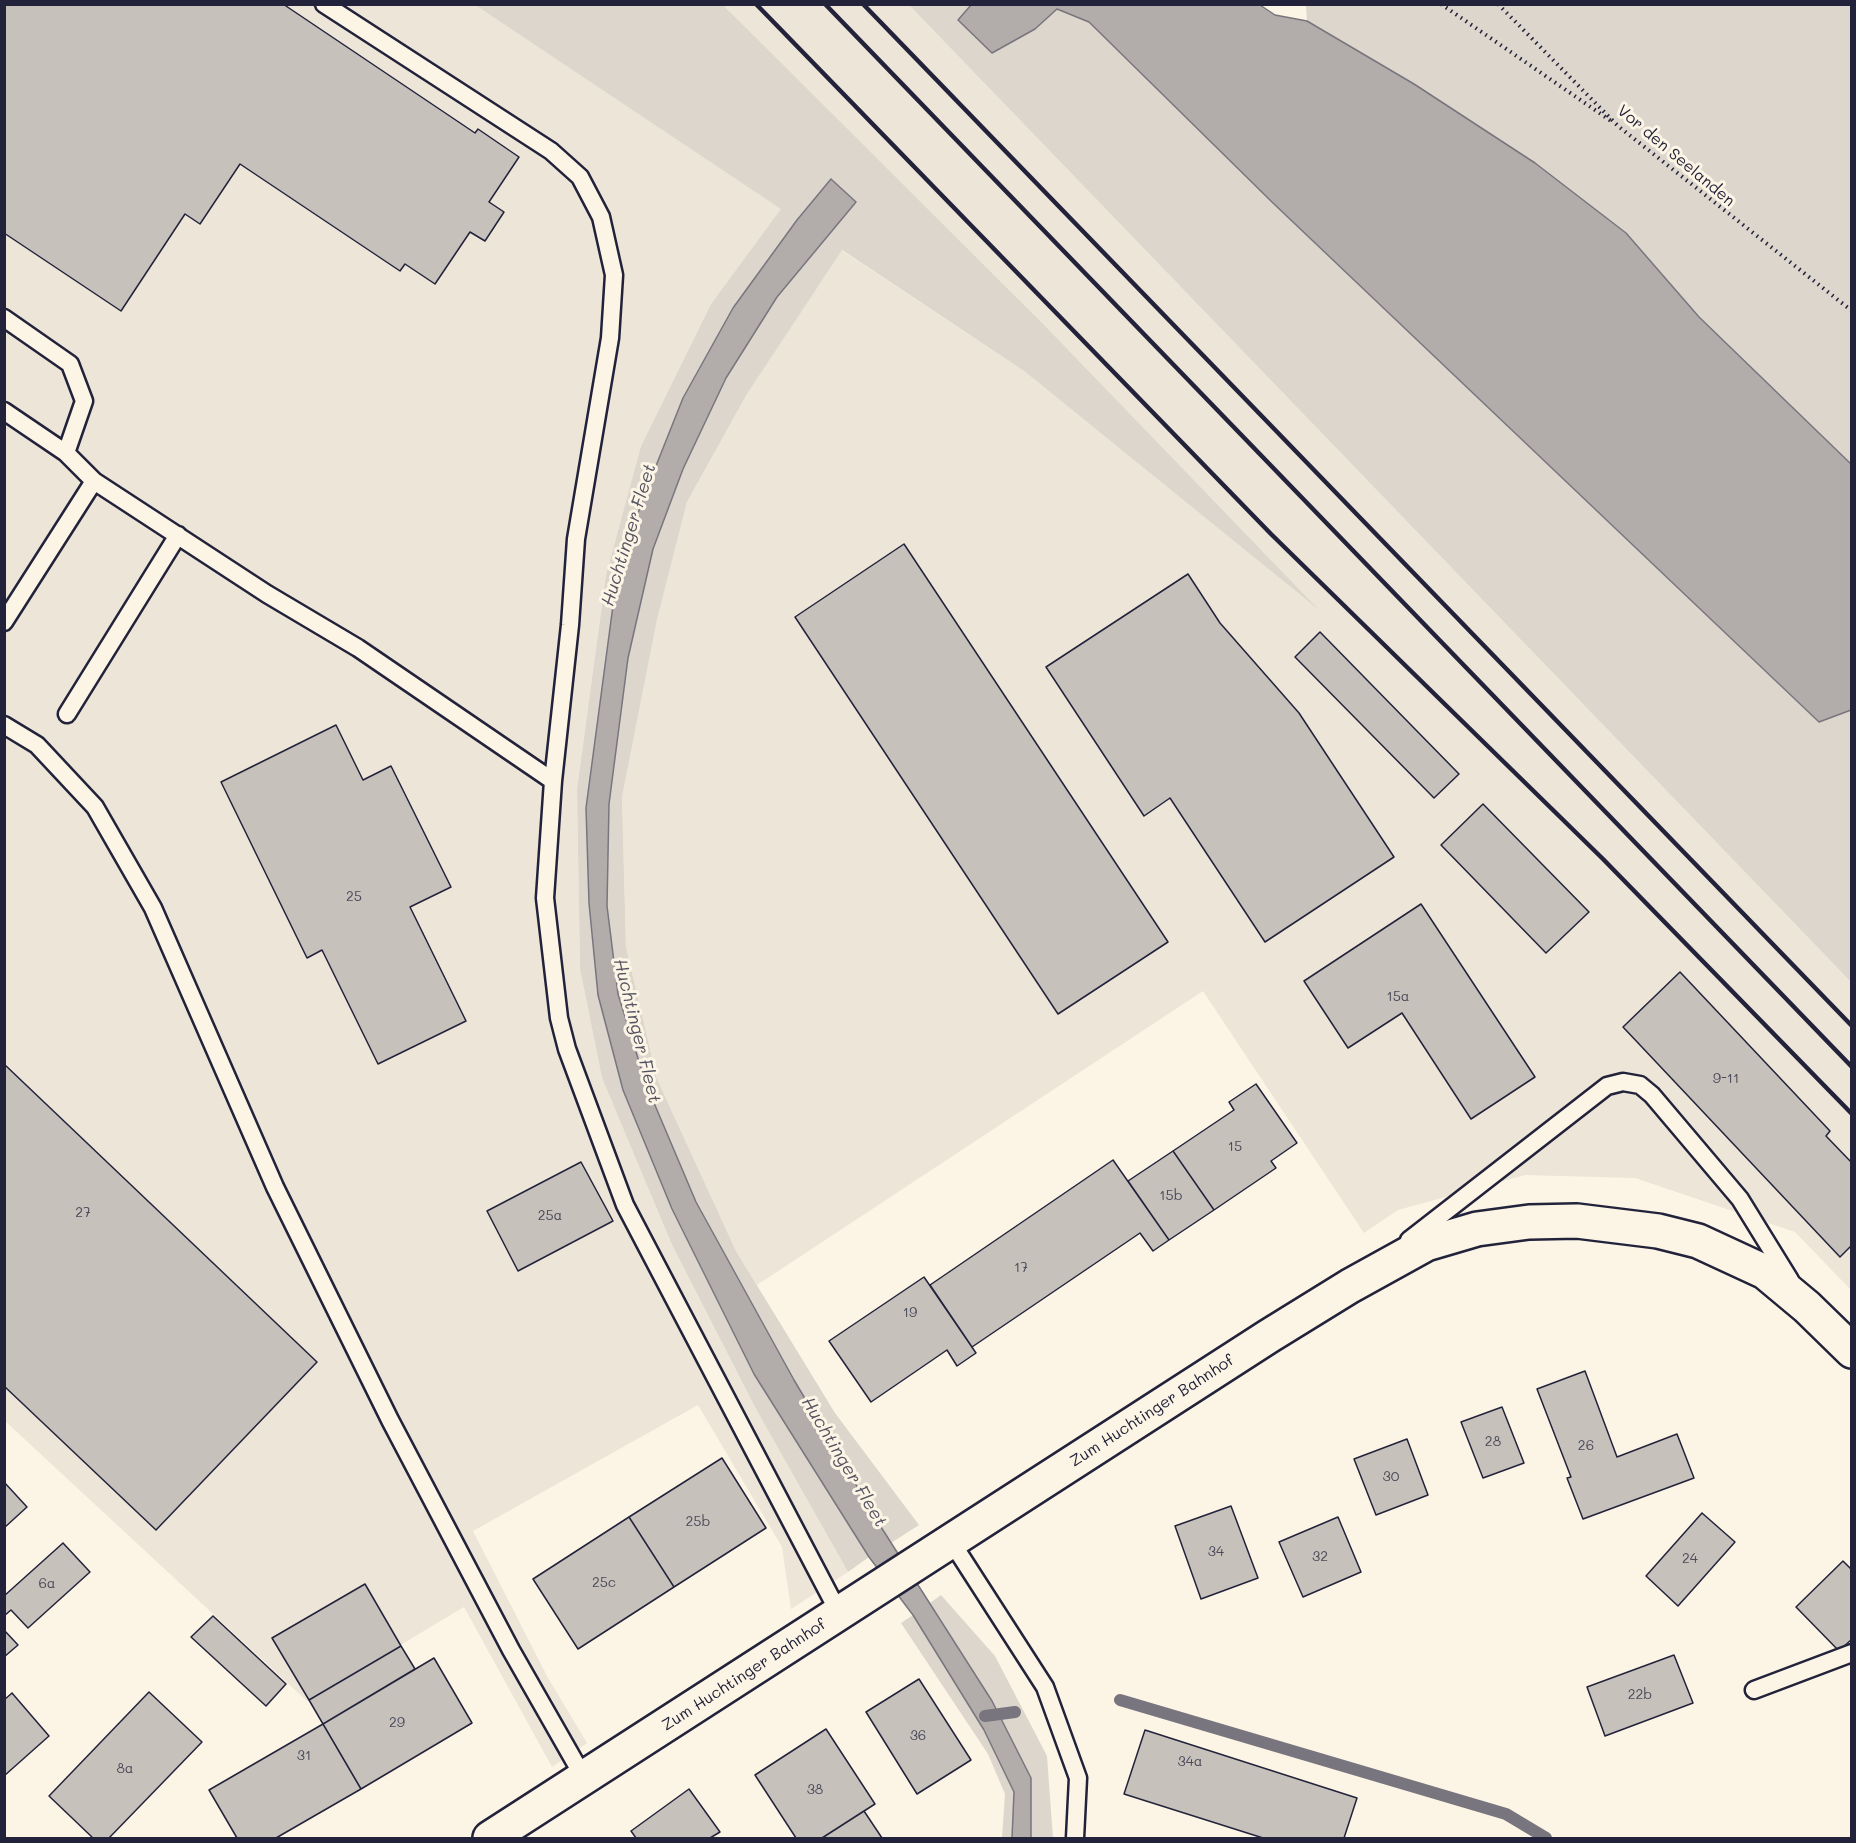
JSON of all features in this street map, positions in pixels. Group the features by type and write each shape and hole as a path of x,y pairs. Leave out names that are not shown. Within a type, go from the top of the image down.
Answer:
{"street":[{"name":"Zum Huchtinger Bahnhof","path":"490,1839 1350,1286 1426,1244 1467,1232 1530,1222 1577,1221 1624,1225 1698,1241 1765,1272 1807,1307 1851,1351"}],"lane":[{"path":"324,4 551,151 580,177 601,218 614,275 610,338 576,539 570,625 553,781 546,898 559,1017 567,1049 625,1206 839,1613"},
{"path":"4,318 70,364 84,401 66,453"},
{"path":"4,411 66,453 94,481 267,594 358,648 553,781"},
{"path":"4,622 94,481"},
{"path":"67,714 178,534"},
{"path":"4,725 37,745 95,807 153,908 275,1187 390,1420 511,1650 584,1778"},
{"path":"1350,1286 1607,1086 1623,1082 1640,1085 1653,1095 1740,1199 1807,1307"},
{"path":"951,1541 1045,1687 1078,1778 1075,1839"},
{"path":"1754,1690 1851,1653"}],"path":[{"path":"1441,4 1618,126"},
{"name":"Vor den Seelanden","path":"1498,4 1618,126 1851,311"}],"shaded area":[{"path":"4,5 475,5 782,209 711,304 641,446 606,575 577,789 580,969 602,1078 672,1245 757,1411 848,1572 791,1609 782,1547 698,1405 473,1531 548,1678 587,1743 552,1767 464,1607 307,1701 5,1421"},
{"path":"475,5 723,5 1043,324 1319,610 1024,371 842,250 747,394 687,502 657,620 622,797 626,947 657,1079 736,1251 835,1413 919,1525 891,1543 794,1380 696,1202 646,1084 618,994 607,906 609,804 628,658 653,549 683,469 726,378 777,297 856,202 832,179 797,220 733,308 683,398 642,501 616,583 586,808 623,1090 672,1209 754,1374 869,1557 848,1572 757,1411 672,1245 602,1078 580,969 577,789 606,575 641,446 711,304 781,209"},
{"path":"723,5 909,5 1851,982 1851,1290 1795,1232 1635,1178 1525,1175 1398,1210 1364,1233 1203,991 757,1285 736,1251 657,1079 626,947 622,797 657,620 687,502 747,394 841,250 1024,371 1314,606"},
{"path":"909,5 971,5 958,20 1035,29 1057,9 1089,22 1273,203 1818,722 1851,710 1851,982"},
{"path":"971,5 1260,5 1275,15 1307,21 1414,84 1535,163 1626,233 1699,317 1851,464 1851,710 1819,722 1273,203 1089,22 1057,9 1035,29 992,53 958,20"},
{"path":"1306,5 1851,5 1851,464 1699,317 1626,233 1414,84 1307,21"},
{"path":"831,179 856,202 777,297 726,378 683,469 653,549 628,658 609,804 607,906 618,994 646,1084 696,1202 794,1380 881,1527 992,1701 1031,1778 1031,1838 1012,1838 1014,1792 984,1730 913,1615 869,1557 754,1374 672,1209 623,1090 598,995 589,903 586,808 616,583 642,501 683,398 733,308 797,220"},
{"path":"941,1595 995,1656 1047,1756 1053,1838 1031,1838 1031,1778 992,1701 930,1603"},
{"path":"913,1615 984,1730 1014,1792 1012,1838 1002,1838 1005,1794 988,1754 901,1623"}],"building":[{"path":"4,4 283,4 475,133 478,129 519,157 489,202 504,212 485,241 470,232 435,284 405,264 400,271 240,164 200,224 185,214 121,311 4,233"},
{"path":"904,544 1168,942 1058,1014 795,617"},
{"path":"1188,574 1220,623 1299,713 1394,857 1265,942 1170,798 1144,816 1046,667"},
{"path":"1320,632 1459,774 1434,798 1295,657"},
{"path":"336,725 363,780 391,766 451,887 410,907 466,1021 378,1064 322,950 307,958 221,782"},
{"path":"1483,804 1589,912 1546,953 1441,845"},
{"path":"1421,904 1535,1077 1471,1119 1402,1013 1348,1048 1304,981"},
{"path":"1680,972 1830,1131 1826,1136 1852,1163 1852,1245 1840,1257 1623,1027"},
{"path":"4,1064 317,1362 156,1530 4,1386"},
{"path":"1256,1084 1297,1143 1271,1161 1276,1168 1214,1210 1173,1151 1234,1110 1229,1102"},
{"path":"1173,1151 1214,1210 1169,1240 1128,1181"},
{"path":"1113,1160 1169,1240 1153,1251 1140,1233 972,1347 930,1285"},
{"path":"581,1162 613,1221 518,1271 487,1211"},
{"path":"924,1277 976,1353 957,1366 947,1350 871,1402 829,1341"},
{"path":"1585,1371 1617,1457 1677,1434 1694,1478 1583,1519 1567,1478 1571,1477 1537,1389"},
{"path":"1502,1407 1524,1463 1483,1478 1461,1422"},
{"path":"1407,1439 1428,1495 1376,1515 1354,1459"},
{"path":"722,1458 766,1528 674,1587 629,1517"},
{"path":"4,1482 27,1507 4,1528"},
{"path":"1231,1506 1258,1578 1201,1599 1175,1526"},
{"path":"1702,1513 1735,1542 1678,1606 1646,1576"},
{"path":"629,1517 674,1587 578,1649 533,1579"},
{"path":"1338,1517 1361,1572 1303,1597 1279,1542"},
{"path":"63,1543 90,1572 28,1628 11,1610 4,1616 4,1596"},
{"path":"1843,1561 1852,1570 1852,1639 1839,1651 1796,1607"},
{"path":"365,1584 401,1646 309,1700 272,1638"},
{"path":"213,1616 286,1684 266,1706 191,1637"},
{"path":"4,1630 18,1645 4,1657"},
{"path":"401,1646 415,1669 323,1724 309,1700"},
{"path":"1674,1655 1693,1703 1605,1736 1587,1687"},
{"path":"434,1658 472,1723 361,1789 323,1724"},
{"path":"919,1679 971,1760 917,1794 866,1712"},
{"path":"149,1692 202,1742 109,1838 93,1838 49,1796"},
{"path":"12,1693 49,1736 4,1776 4,1700"},
{"path":"323,1724 361,1789 276,1838 237,1838 209,1790"},
{"path":"826,1729 875,1804 822,1838 796,1838 755,1775"},
{"path":"1145,1730 1357,1798 1344,1838 1263,1838 1124,1794"},
{"path":"689,1789 720,1832 710,1838 636,1838 631,1831"},
{"path":"864,1811 882,1838 822,1838"}],"waterway":[{"path":"1120,1700 1506,1814 1546,1838"},
{"path":"985,1716 1015,1712"}],"railway":[{"path":"756,4 1271,534 1603,859 1852,1114"},
{"path":"825,4 1852,1067"},
{"path":"863,4 1852,1026"}],"water label":[{"name":"Huchtinger Fleet","path":"629,535"},
{"name":"Huchtinger Fleet","path":"637,1031"},
{"name":"Huchtinger Fleet","path":"844,1462"}]}
